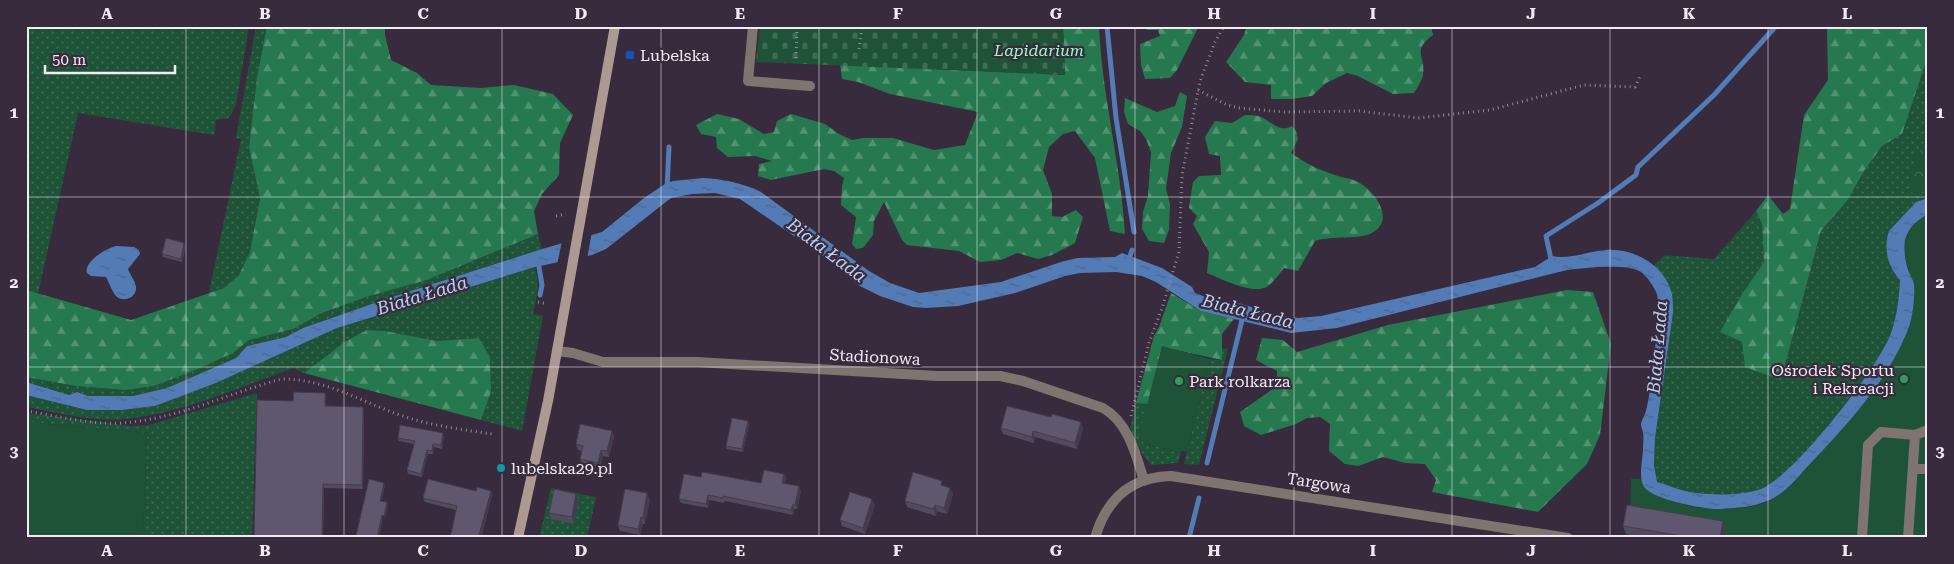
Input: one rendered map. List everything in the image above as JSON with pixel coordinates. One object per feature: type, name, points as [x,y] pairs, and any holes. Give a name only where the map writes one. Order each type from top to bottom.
[{"type":"street","points":[[518,538],[539,445],[557,351],[615,26]]},
{"type":"street","points":[[753,26],[748,81],[810,86]]},
{"type":"street","name":"Stadionowa","points":[[557,351],[573,353],[603,362],[697,362],[1010,378],[1103,408],[1110,412],[1117,418],[1127,435],[1144,481]]},
{"type":"street","points":[[1862,538],[1868,445],[1881,432],[1915,435],[1928,430]]},
{"type":"street","points":[[1908,538],[1915,435]]},
{"type":"street","points":[[1913,469],[1928,470]]},
{"type":"street","name":"Targowa","points":[[1095,538],[1102,517],[1111,503],[1128,488],[1144,481],[1165,476],[1185,477],[1568,538]]},
{"type":"path","points":[[796,58],[797,26]]},
{"type":"path","points":[[859,49],[862,26]]},
{"type":"path","points":[[1128,425],[1149,343],[1176,264],[1181,236],[1182,175],[1198,90],[1214,42],[1224,26]]},
{"type":"path","points":[[1198,90],[1227,105],[1240,108],[1284,112],[1359,111],[1418,118],[1490,110],[1584,85],[1635,87],[1640,74]]},
{"type":"path","points":[[556,216],[566,214]]},
{"type":"path","points":[[538,302],[547,304]]},
{"type":"path","points":[[26,410],[102,423],[132,423],[161,417],[282,379],[298,379],[324,384],[370,405],[411,419],[492,434]]},
{"type":"green space","points":[[26,26],[249,26],[236,105],[229,118],[216,120],[214,135],[78,113],[38,294],[26,290]]},
{"type":"green space","points":[[256,26],[267,26],[257,77],[249,147],[260,198],[250,252],[239,275],[224,288],[209,293],[241,139],[236,138]]},
{"type":"green space","points":[[267,26],[385,26],[385,35],[391,60],[417,73],[431,85],[481,88],[514,85],[553,94],[573,115],[560,143],[559,175],[542,194],[534,211],[538,234],[427,280],[366,297],[322,313],[293,329],[249,340],[233,353],[154,386],[125,390],[76,386],[26,377],[26,290],[131,320],[224,288],[239,275],[250,252],[260,198],[249,147],[257,77]]},
{"type":"green space","name":"Lapidarium","points":[[760,26],[1063,26],[1065,75],[756,62]]},
{"type":"green space","points":[[1063,26],[1099,26],[1125,234],[1110,231],[1095,158],[1075,131],[1063,134],[1049,147],[1043,170],[1052,194],[1052,216],[1062,217],[1076,210],[1083,217],[1075,243],[1052,255],[1038,259],[1017,253],[1001,260],[980,262],[959,251],[907,245],[902,240],[884,202],[874,221],[873,235],[863,248],[856,249],[852,244],[856,217],[841,205],[844,178],[834,171],[824,169],[771,180],[758,176],[759,164],[772,161],[755,156],[728,157],[717,148],[716,137],[701,134],[696,125],[717,114],[739,119],[764,134],[774,132],[777,121],[791,114],[825,124],[852,140],[893,138],[934,150],[965,145],[978,112],[890,94],[858,82],[842,79],[840,64],[1065,75]]},
{"type":"green space","points":[[1143,26],[1199,26],[1177,70],[1170,78],[1145,79],[1141,65],[1140,44],[1160,36],[1158,30],[1147,30]]},
{"type":"green space","points":[[1247,26],[1431,26],[1433,35],[1426,41],[1421,50],[1423,75],[1414,93],[1393,94],[1358,76],[1347,73],[1326,83],[1312,96],[1271,99],[1271,85],[1245,82],[1226,62],[1244,35]]},
{"type":"green space","points":[[1827,26],[1928,26],[1928,56],[1902,134],[1882,146],[1864,171],[1847,201],[1821,231],[1781,380],[1745,367],[1742,342],[1720,332],[1742,294],[1764,262],[1762,224],[1756,211],[1768,195],[1783,214],[1790,209],[1804,115],[1828,80]]},
{"type":"green space","points":[[1928,56],[1928,138],[1912,193],[1928,190],[1928,198],[1916,202],[1893,273],[1900,280],[1893,327],[1883,349],[1870,370],[1834,419],[1794,464],[1776,480],[1761,489],[1733,494],[1711,494],[1690,492],[1657,482],[1654,465],[1655,438],[1673,313],[1654,265],[1665,255],[1714,259],[1756,211],[1762,224],[1764,262],[1742,294],[1742,342],[1781,380],[1821,231],[1847,201],[1864,171],[1882,146],[1902,134]]},
{"type":"green space","points":[[1180,92],[1187,96],[1182,127],[1171,153],[1166,189],[1170,204],[1169,230],[1164,243],[1149,241],[1142,229],[1143,212],[1148,196],[1151,152],[1146,139],[1140,131],[1128,124],[1124,112],[1125,98],[1157,112],[1175,106]]},
{"type":"green space","points":[[1245,115],[1258,116],[1282,128],[1292,126],[1296,131],[1298,139],[1291,153],[1318,168],[1364,186],[1376,199],[1383,214],[1379,227],[1367,235],[1315,241],[1298,271],[1284,268],[1268,286],[1262,289],[1238,286],[1207,273],[1209,252],[1193,224],[1197,216],[1189,208],[1193,182],[1199,176],[1221,175],[1220,156],[1209,154],[1205,137],[1215,121],[1232,123]]},
{"type":"green space","points":[[1928,134],[1928,190],[1912,193],[1910,178]]},
{"type":"green space","name":"Ośrodek Sportu i Rekreacji","points":[[1928,214],[1928,538],[1626,538],[1630,513],[1631,479],[1642,479],[1644,486],[1682,504],[1702,508],[1725,509],[1747,507],[1767,502],[1784,491],[1798,477],[1865,402],[1900,347],[1909,327],[1914,296],[1914,286],[1906,262],[1906,238],[1913,225]]},
{"type":"green space","points":[[538,234],[542,249],[386,299],[303,328],[286,337],[247,346],[236,358],[167,388],[133,396],[88,396],[77,392],[69,395],[26,382],[26,377],[76,386],[125,390],[154,386],[233,353],[249,340],[293,329],[322,313],[366,297],[427,280]]},
{"type":"green space","points":[[535,267],[538,285],[533,314],[543,316],[522,431],[481,420],[491,392],[490,357],[479,338],[437,341],[385,331],[367,330],[346,341],[304,373],[293,368],[210,399],[168,412],[113,420],[76,416],[26,407],[26,395],[87,410],[122,410],[155,406],[216,383],[337,328]]},
{"type":"green space","points":[[1567,290],[1593,292],[1611,344],[1600,435],[1587,464],[1538,512],[1432,492],[1436,480],[1425,464],[1405,463],[1383,457],[1358,466],[1345,464],[1329,451],[1330,424],[1320,417],[1307,418],[1296,424],[1261,435],[1244,426],[1240,412],[1277,386],[1277,371],[1256,360],[1262,338],[1283,340],[1297,352],[1388,325]]},
{"type":"green space","points":[[1171,293],[1201,311],[1234,319],[1222,334],[1222,360],[1162,347],[1148,404],[1136,403],[1154,336]]},
{"type":"green space","points":[[367,330],[385,331],[437,341],[479,338],[490,357],[491,392],[481,420],[304,373],[346,341]]},
{"type":"green space","name":"Park rolkarza","points":[[1162,346],[1210,359],[1187,452],[1182,451],[1181,453],[1144,443],[1139,437]]},
{"type":"green space","points":[[1222,348],[1228,349],[1199,465],[1184,464],[1210,359],[1221,360]]},
{"type":"green space","points":[[257,393],[252,538],[143,538],[147,433],[26,422],[26,413],[131,426],[149,425]]},
{"type":"green space","points":[[1136,403],[1148,404],[1140,437],[1144,443],[1181,453],[1178,463],[1151,465],[1142,453],[1130,428]]},
{"type":"green space","points":[[26,422],[147,433],[143,538],[26,538]]},
{"type":"green space","points":[[551,488],[596,497],[587,538],[539,538]]},
{"type":"water","name":"Biała Łada","points":[[703,178],[733,182],[761,192],[869,271],[890,283],[919,293],[1001,282],[1064,261],[1078,258],[1115,257],[1122,253],[1162,268],[1192,287],[1195,293],[1211,299],[1242,304],[1274,314],[1298,318],[1321,316],[1535,267],[1552,256],[1566,257],[1606,250],[1617,250],[1637,255],[1647,260],[1663,275],[1672,294],[1673,313],[1655,438],[1654,465],[1657,482],[1690,492],[1711,494],[1733,494],[1753,491],[1761,489],[1776,480],[1794,464],[1834,419],[1883,349],[1895,320],[1900,280],[1892,269],[1888,257],[1886,244],[1889,231],[1916,202],[1928,198],[1928,214],[1913,225],[1906,238],[1906,261],[1914,284],[1912,317],[1901,347],[1879,383],[1852,418],[1790,486],[1779,495],[1767,501],[1738,508],[1714,509],[1680,503],[1650,492],[1642,483],[1643,432],[1641,425],[1646,411],[1650,388],[1657,333],[1658,302],[1657,294],[1650,282],[1641,272],[1634,269],[1605,267],[1567,270],[1337,328],[1291,333],[1201,311],[1156,282],[1142,276],[1116,272],[1080,273],[1065,276],[1015,293],[958,306],[913,307],[880,296],[860,286],[829,260],[740,199],[715,193],[692,194],[671,198],[606,249],[592,255],[535,267],[337,328],[216,383],[155,406],[122,410],[87,410],[26,395],[26,382],[69,395],[77,392],[88,396],[133,396],[167,388],[236,358],[247,346],[286,337],[303,328],[386,299],[542,249],[602,232],[644,198],[665,184],[673,181]]},
{"type":"water","points":[[117,246],[134,247],[139,250],[140,254],[128,269],[135,282],[136,291],[132,297],[126,299],[116,296],[106,277],[91,276],[87,273],[92,260],[102,252]]},
{"type":"pier","points":[[592,232],[587,259],[557,265],[562,241]]},
{"type":"building","points":[[166,238],[184,243],[181,259],[162,254]]},
{"type":"building","points":[[294,392],[325,393],[325,406],[363,407],[362,485],[323,484],[322,538],[254,538],[257,400],[293,401]]},
{"type":"building","points":[[1007,406],[1051,417],[1052,414],[1081,422],[1075,443],[1033,431],[1032,437],[1001,428]]},
{"type":"building","points":[[732,418],[748,421],[742,449],[726,446]]},
{"type":"building","points":[[580,424],[612,431],[607,451],[601,450],[598,463],[580,459],[583,446],[576,444]]},
{"type":"building","points":[[400,425],[443,433],[441,445],[433,444],[432,451],[427,450],[421,474],[407,470],[415,441],[398,438]]},
{"type":"building","points":[[764,470],[784,474],[782,483],[799,486],[795,505],[793,504],[791,510],[723,496],[723,498],[708,495],[706,504],[679,499],[684,474],[701,477],[702,472],[761,483]]},
{"type":"building","points":[[913,472],[942,481],[941,485],[950,488],[944,508],[935,505],[933,509],[905,501]]},
{"type":"building","points":[[369,479],[384,483],[380,501],[387,502],[377,538],[361,538],[356,536]]},
{"type":"building","points":[[428,479],[476,491],[477,487],[491,491],[479,535],[483,535],[482,538],[450,538],[457,506],[423,498]]},
{"type":"building","points":[[554,489],[576,494],[572,517],[549,513]]},
{"type":"building","points":[[625,489],[647,493],[643,518],[641,517],[638,529],[618,525]]},
{"type":"building","points":[[850,492],[872,499],[863,528],[840,520]]},
{"type":"building","points":[[1627,505],[1723,521],[1720,538],[1694,538],[1623,526]]},
{"type":"waterway","points":[[1107,26],[1116,118],[1134,232]]},
{"type":"waterway","points":[[1552,264],[1546,236],[1598,203],[1636,175],[1638,167],[1714,95],[1776,26]]},
{"type":"waterway","points":[[667,189],[669,147]]},
{"type":"waterway","points":[[1128,262],[1132,250]]},
{"type":"waterway","points":[[538,261],[542,285],[540,295]]},
{"type":"waterway","name":"Biała Łada","points":[[1207,463],[1243,316]]},
{"type":"waterway","points":[[1189,538],[1199,498]]},
{"type":"place","name":"Lubelska","points":[[630,55]]},
{"type":"place","name":"Ośrodek Sportu i Rekreacji","points":[[1904,379]]},
{"type":"place","name":"Park rolkarza","points":[[1179,381]]},
{"type":"place","name":"lubelska29.pl","points":[[501,468]]}]
